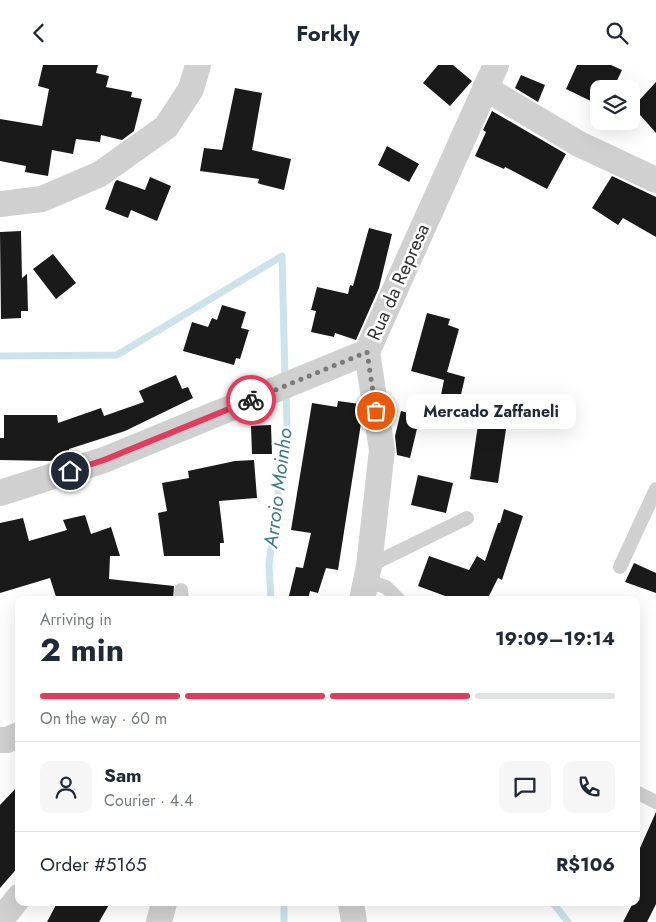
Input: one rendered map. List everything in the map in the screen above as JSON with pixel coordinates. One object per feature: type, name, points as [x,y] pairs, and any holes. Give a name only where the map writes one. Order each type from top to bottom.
[{"type":"street","points":[[0,203],[42,199],[100,174],[166,127],[192,89],[198,65]]},
{"type":"street","points":[[491,77],[579,144],[656,180]]},
{"type":"street","name":"Rua da Represa","points":[[366,583],[382,450],[367,352],[491,77]]},
{"type":"street","points":[[0,493],[104,460],[367,352]]},
{"type":"street","points":[[0,921],[15,902]]},
{"type":"street","points":[[159,922],[163,906]]},
{"type":"street","points":[[351,906],[354,922]]},
{"type":"lane","points":[[620,567],[656,489]]},
{"type":"lane","points":[[366,583],[468,518]]},
{"type":"lane","points":[[366,583],[386,587],[395,596]]},
{"type":"lane","points":[[640,794],[656,802]]},
{"type":"building","points":[[43,65],[98,65],[96,73],[109,76],[106,87],[132,92],[131,97],[142,99],[134,131],[122,140],[101,135],[100,142],[76,139],[73,154],[52,150],[48,176],[25,172],[26,166],[0,161],[0,119],[42,126],[49,89],[38,86]]},
{"type":"building","points":[[438,65],[453,65],[472,81],[450,106],[423,83]]},
{"type":"building","points":[[577,65],[611,65],[622,70],[617,80],[590,80],[590,101],[566,89]]},
{"type":"building","points":[[521,75],[545,85],[538,102],[515,88]]},
{"type":"building","points":[[656,82],[656,133],[640,115],[640,99]]},
{"type":"building","points":[[235,88],[262,93],[252,150],[291,159],[284,190],[260,184],[258,183],[259,179],[200,171],[204,148],[222,150]]},
{"type":"building","points":[[492,111],[566,154],[547,189],[505,167],[504,169],[475,156],[486,132],[483,130]]},
{"type":"building","points":[[387,146],[419,164],[409,182],[378,165]]},
{"type":"building","points":[[612,176],[656,197],[656,237],[623,218],[618,225],[592,208]]},
{"type":"building","points":[[150,177],[171,186],[157,221],[131,210],[128,218],[105,209],[117,180],[145,190]]},
{"type":"building","points":[[369,228],[392,234],[379,288],[356,340],[335,333],[334,337],[311,332],[316,311],[311,310],[317,287],[348,294],[350,285],[353,286]]},
{"type":"building","points":[[21,231],[22,278],[27,274],[28,311],[21,311],[21,318],[1,319],[0,232]]},
{"type":"building","points":[[53,254],[76,283],[56,299],[33,269]]},
{"type":"building","points":[[222,305],[246,312],[241,328],[249,330],[240,359],[236,358],[234,365],[183,351],[192,322],[208,327],[212,318],[217,320]]},
{"type":"building","points":[[427,313],[450,319],[448,325],[459,329],[447,372],[465,377],[460,399],[441,395],[444,380],[411,371]]},
{"type":"building","points":[[176,375],[182,389],[188,387],[193,398],[125,431],[69,449],[70,455],[50,461],[0,460],[0,438],[4,438],[4,415],[57,415],[58,423],[101,408],[104,416],[144,402],[139,391]]},
{"type":"building","points":[[338,401],[360,404],[362,417],[338,570],[326,568],[318,593],[310,591],[309,596],[289,596],[296,567],[303,568],[311,533],[291,530],[312,403],[337,407]]},
{"type":"building","points":[[401,411],[420,416],[410,458],[397,455],[395,436]]},
{"type":"building","points":[[271,425],[272,454],[252,454],[251,426]]},
{"type":"building","points":[[478,425],[506,429],[498,483],[470,479]]},
{"type":"building","points":[[254,460],[257,498],[219,501],[224,543],[220,543],[220,556],[164,556],[158,513],[167,511],[162,483],[189,478],[188,471],[235,461]]},
{"type":"building","points":[[418,475],[453,483],[446,513],[411,505]]},
{"type":"building","points":[[504,509],[523,516],[502,580],[498,578],[489,596],[445,596],[418,586],[429,556],[469,570],[477,556],[485,561],[498,523],[500,523]]},
{"type":"building","points":[[85,515],[91,534],[111,527],[120,556],[110,556],[109,579],[174,586],[173,596],[56,596],[50,578],[0,593],[0,523],[23,518],[29,541],[67,530],[63,520]]},
{"type":"building","points":[[634,563],[656,573],[656,593],[625,582]]},
{"type":"building","points":[[15,789],[15,871],[0,888],[0,805]]},
{"type":"building","points":[[656,812],[656,904],[647,922],[623,922],[631,906],[640,906],[640,848]]},
{"type":"building","points":[[55,906],[108,906],[99,922],[47,922]]},
{"type":"waterway","points":[[0,356],[117,355],[282,256],[285,379]]},
{"type":"waterway","name":"Arroio Moinho","points":[[271,596],[269,565],[287,424],[286,390]]},
{"type":"waterway","name":"Arroio Moinho","points":[[284,906],[284,922]]},
{"type":"waterway","points":[[555,906],[568,922]]},
{"type":"way so far","points":[[251,400],[367,352],[376,411]]},
{"type":"place","name":"Mercado Zaffaneli","points":[[376,411]]},
{"type":"route","points":[[70,471],[104,460],[251,400]]}]
